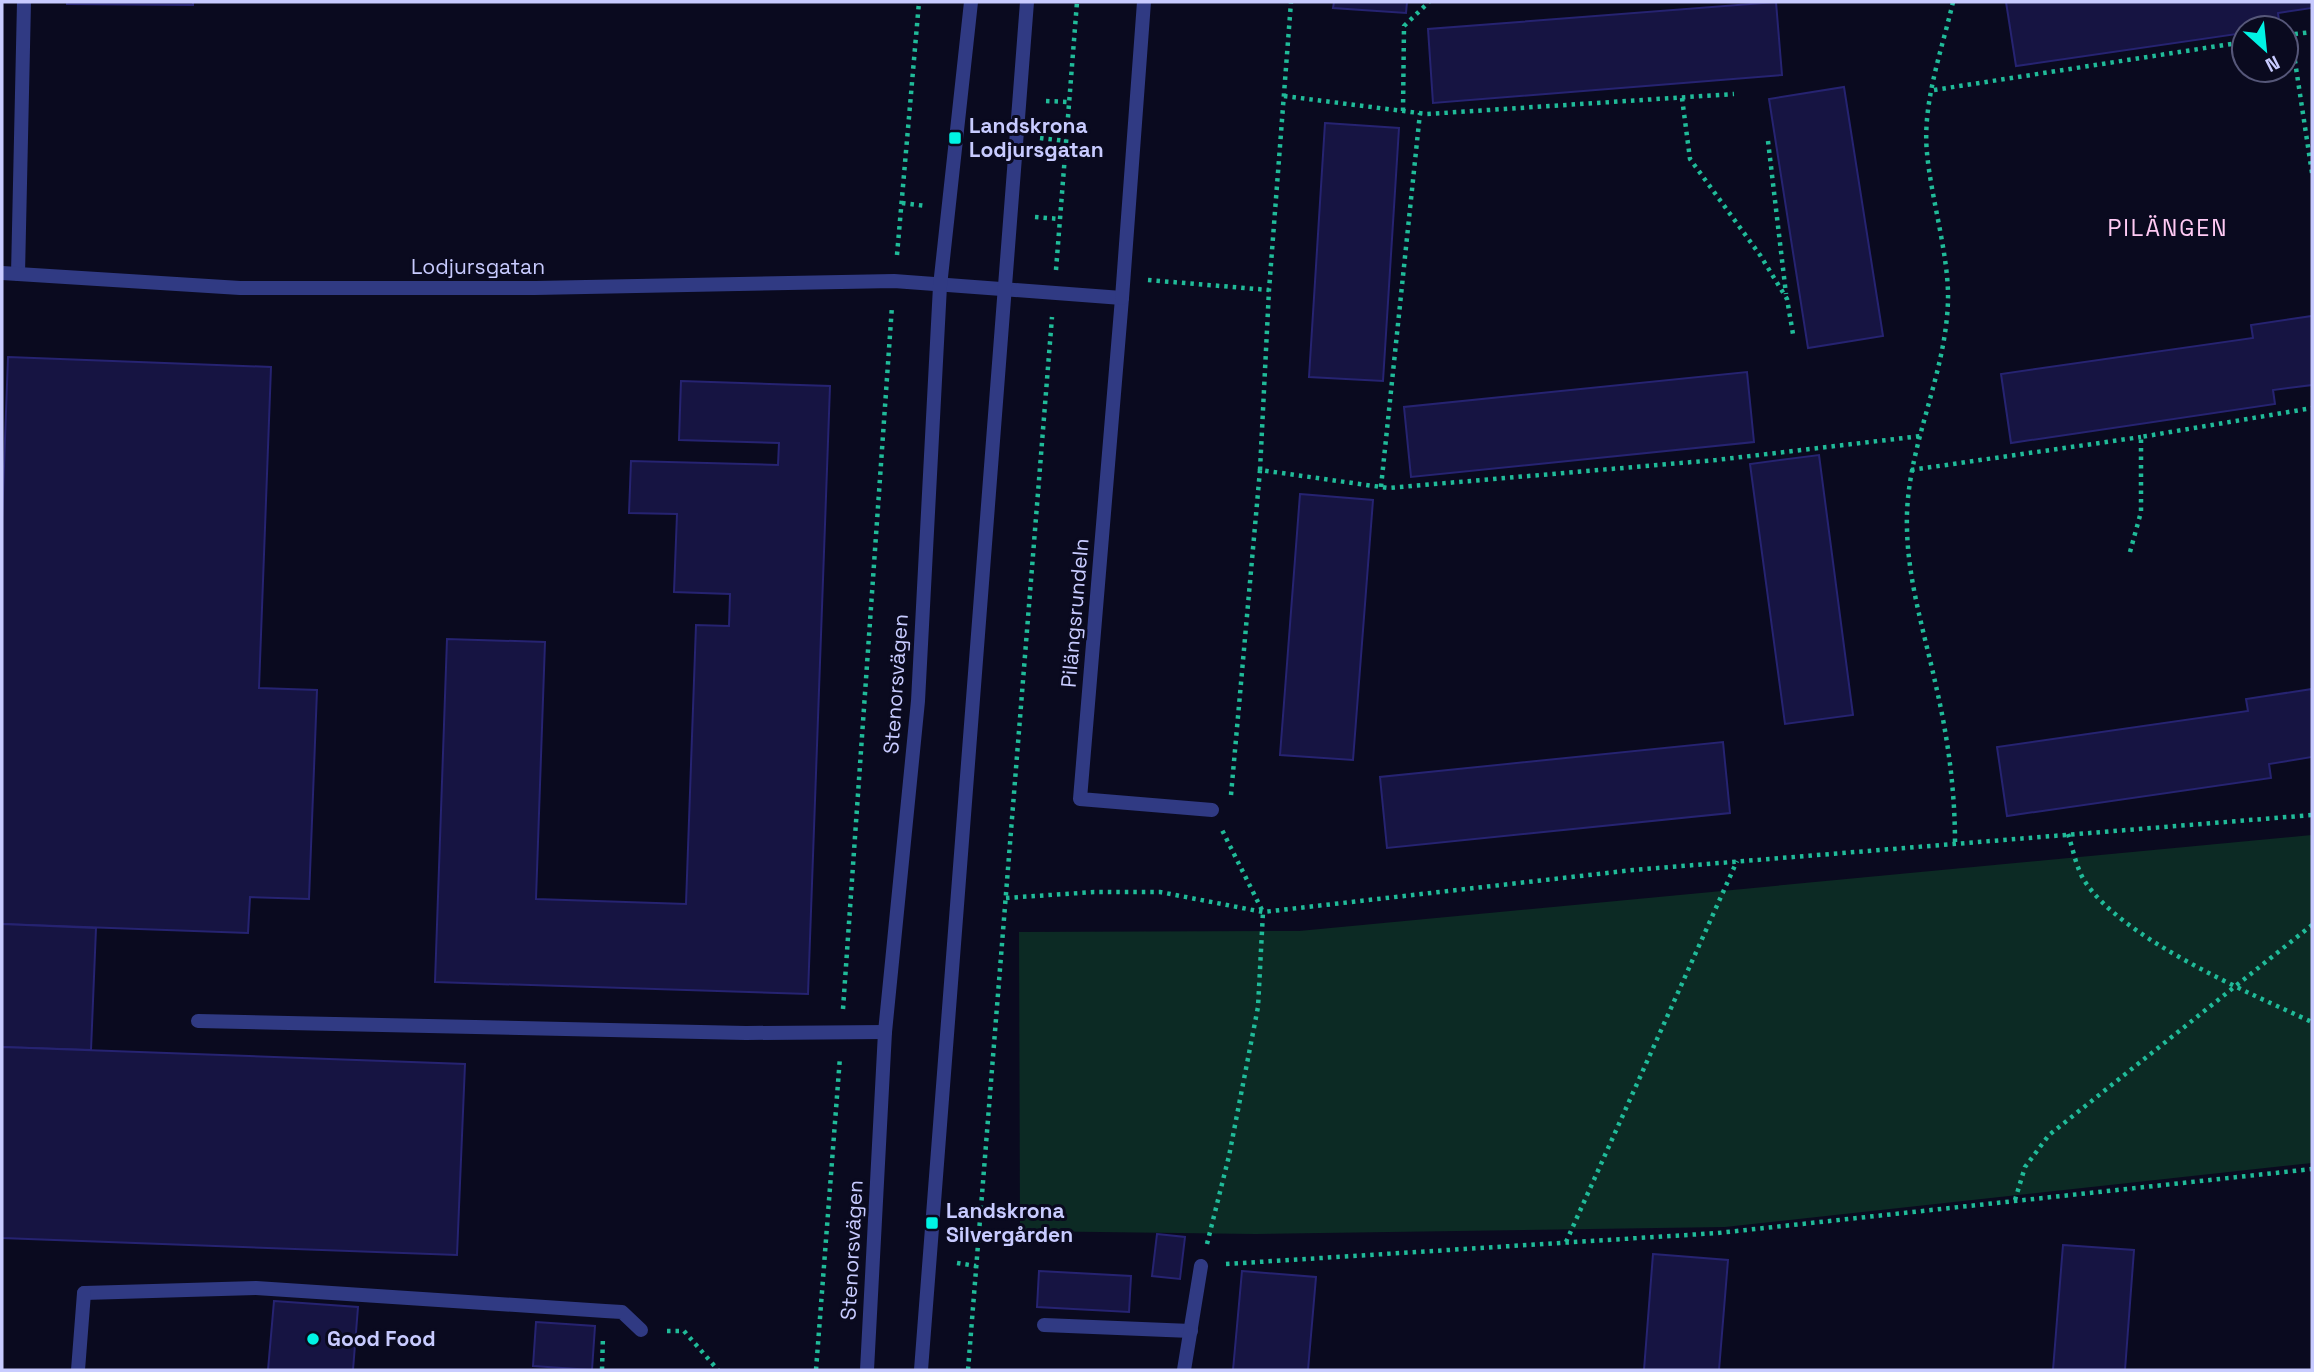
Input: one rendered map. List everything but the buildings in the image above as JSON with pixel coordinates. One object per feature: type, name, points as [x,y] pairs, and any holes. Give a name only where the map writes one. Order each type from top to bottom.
[{"type":"street","points":[[18,274],[24,2]]},
{"type":"street","name":"Stenorsvägen","points":[[867,1370],[885,1032],[918,701],[940,286],[971,2]]},
{"type":"street","points":[[921,1370],[1027,2]]},
{"type":"street","name":"Pilängsrundeln","points":[[1144,2],[1125,278],[1080,799],[1212,810]]},
{"type":"street","name":"Lodjursgatan","points":[[2,273],[240,288],[535,288],[894,281],[940,286]]},
{"type":"street","points":[[940,286],[1122,298]]},
{"type":"street","points":[[198,1021],[732,1032],[885,1032]]},
{"type":"street","points":[[1184,1370],[1201,1266]]},
{"type":"street","points":[[79,1370],[85,1293],[256,1288],[622,1312],[641,1330]]},
{"type":"street","points":[[1044,1325],[1191,1331]]},
{"type":"path","points":[[816,1370],[894,281],[919,2]]},
{"type":"path","points":[[968,1370],[1077,2]]},
{"type":"path","points":[[1291,2],[1269,290],[1260,470],[1234,793],[1212,810],[1263,912],[1258,1007],[1229,1156],[1201,1266],[1717,1233],[2312,1169]]},
{"type":"path","points":[[1403,111],[1404,26],[1429,2]]},
{"type":"path","points":[[1953,2],[1927,115],[1927,151],[1948,299],[1941,362],[1911,470],[1907,529],[1916,598],[1937,689],[1955,789],[1955,843]]},
{"type":"path","points":[[1933,90],[2230,44]]},
{"type":"path","points":[[2297,84],[2312,173]]},
{"type":"path","points":[[1284,96],[1420,113],[1734,94]]},
{"type":"path","points":[[1682,98],[1690,159],[1760,255],[1787,299]]},
{"type":"path","points":[[1042,101],[1069,102]]},
{"type":"path","points":[[1381,487],[1420,113]]},
{"type":"path","points":[[1039,138],[1066,141]]},
{"type":"path","points":[[1768,141],[1793,334]]},
{"type":"path","points":[[902,203],[948,208]]},
{"type":"path","points":[[1011,215],[1060,219]]},
{"type":"path","points":[[1125,278],[1269,290]]},
{"type":"path","points":[[1911,470],[2141,437],[2312,408]]},
{"type":"path","points":[[1260,470],[1381,487],[1716,460],[1921,436]]},
{"type":"path","points":[[2130,552],[2141,512],[2141,437]]},
{"type":"path","points":[[1006,898],[1094,892],[1160,892],[1263,912],[1633,870],[2312,815]]},
{"type":"path","points":[[2068,834],[2082,878],[2104,906],[2126,923],[2235,987],[2312,1022]]},
{"type":"path","points":[[1566,1242],[1737,861]]},
{"type":"path","points":[[2015,1200],[2025,1167],[2049,1135],[2312,925]]},
{"type":"path","points":[[957,1263],[976,1266]]},
{"type":"path","points":[[602,1370],[605,1311]]},
{"type":"path","points":[[641,1330],[684,1331],[718,1370]]},
{"type":"green space","points":[[2312,835],[2312,1163],[1725,1227],[1256,1234],[1020,1231],[1019,932],[1299,931]]},
{"type":"place","name":"Landskrona Lodjursgatan","points":[[955,138]]},
{"type":"place","name":"Landskrona Silvergården","points":[[932,1223]]},
{"type":"place","name":"Good Food","points":[[313,1339]]},
{"type":"district","name":"PILÄNGEN","points":[[2168,228]]}]
